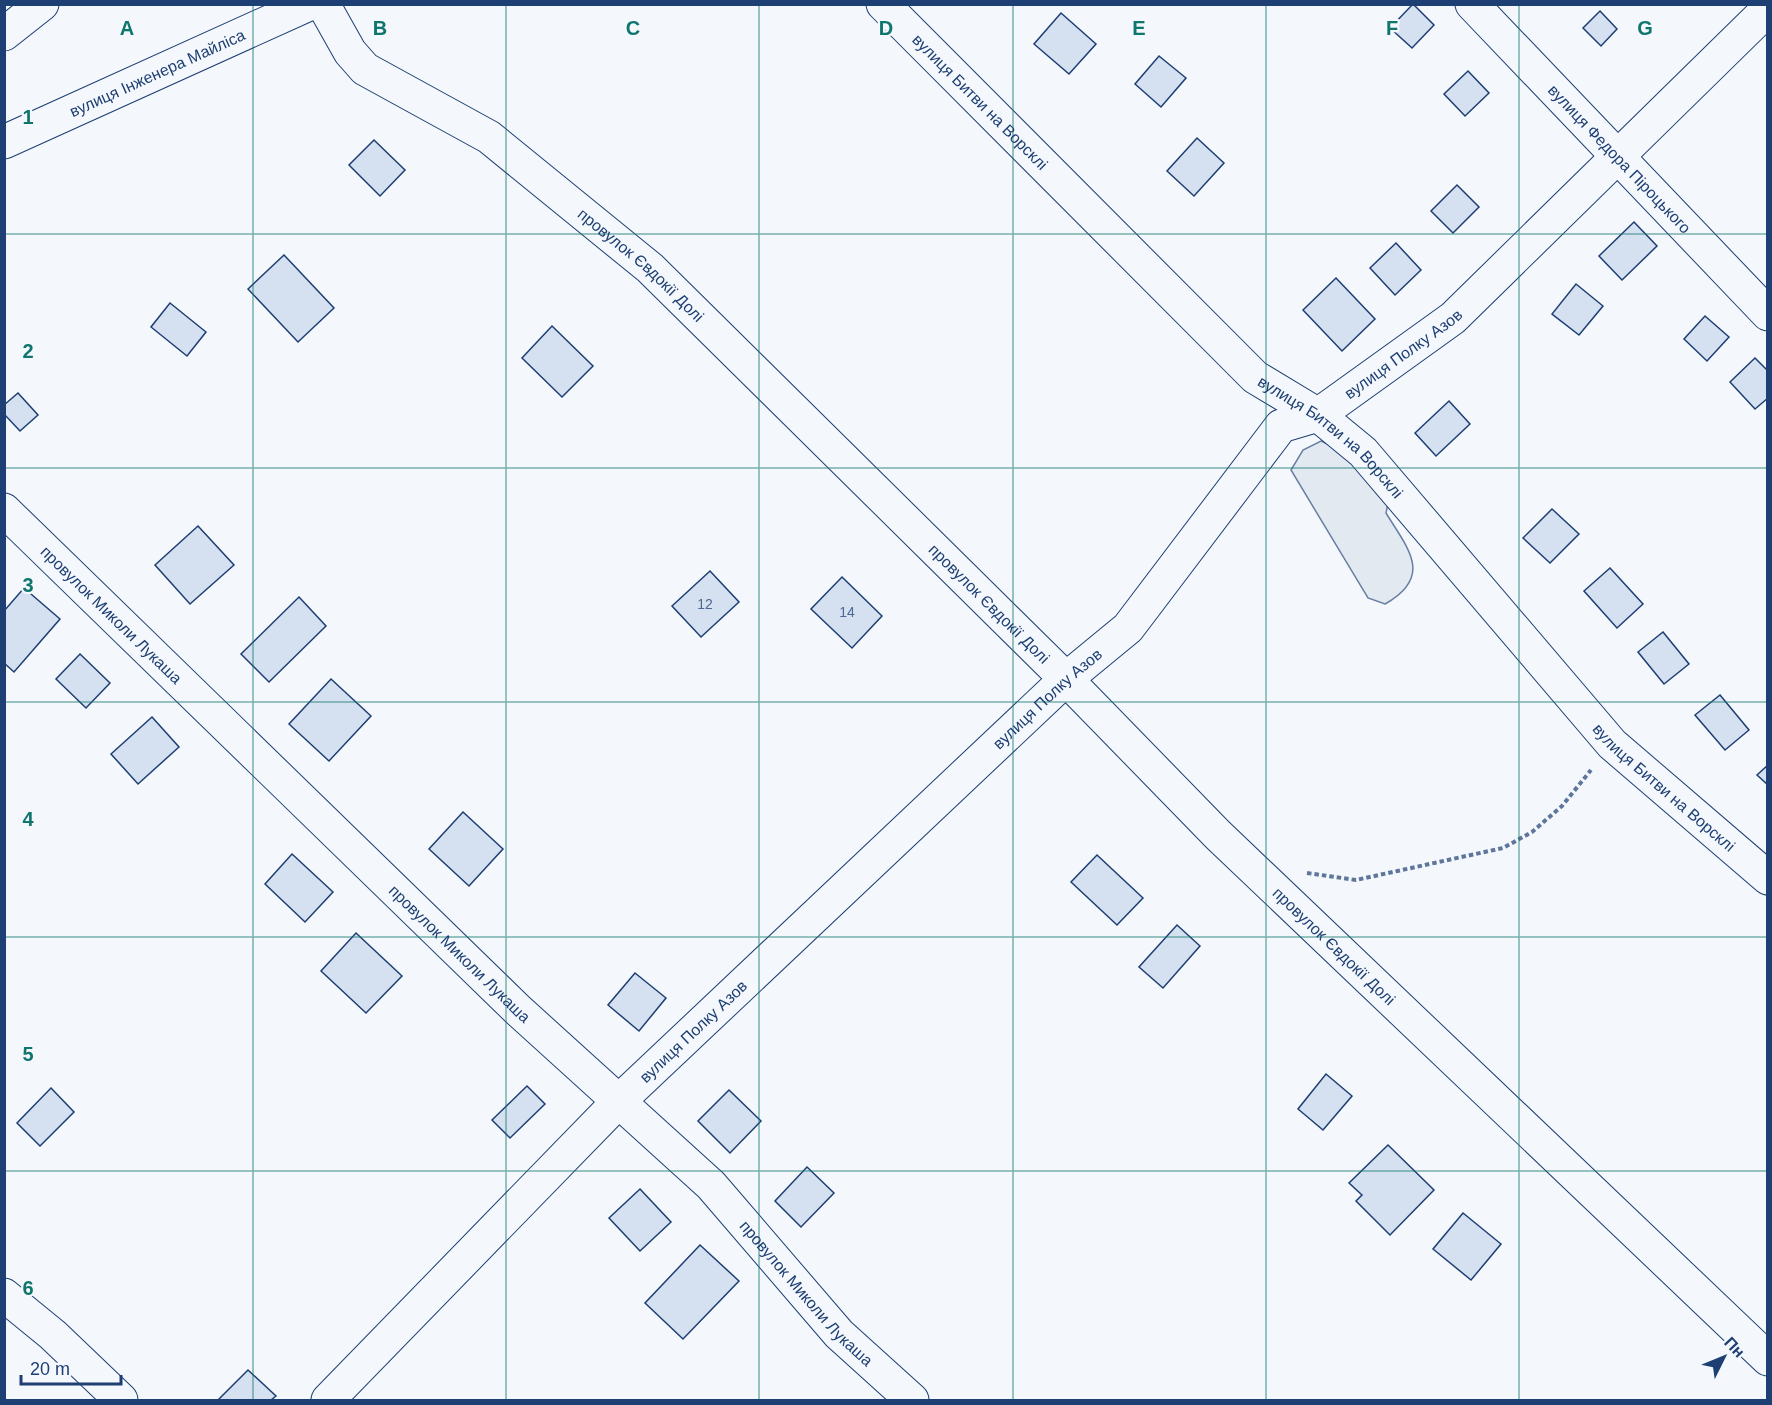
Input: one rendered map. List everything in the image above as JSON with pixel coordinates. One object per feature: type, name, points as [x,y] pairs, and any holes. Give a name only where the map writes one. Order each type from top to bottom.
[{"type":"street","points":[[4,34],[42,4]]},
{"type":"street","name":"вулиця Інженера Майліса","points":[[4,142],[309,4]]},
{"type":"street","name":"провулок Євдокії Долі","points":[[323,4],[350,52],[365,69],[489,137],[650,268],[1066,679],[1218,835],[1767,1359]]},
{"type":"street","name":"вулиця Битви на Ворсклі","points":[[883,4],[1255,377],[1318,415],[1363,453],[1612,744],[1767,878]]},
{"type":"street","name":"вулиця Федора Піроцького","points":[[1472,4],[1767,314]]},
{"type":"street","name":"вулиця Полку Азов","points":[[328,1401],[617,1103],[1066,679],[1128,628],[1281,426],[1318,415],[1453,318],[1767,9]]},
{"type":"street","name":"провулок Миколи Лукаша","points":[[4,510],[509,1002],[617,1103],[711,1185],[839,1334],[912,1401]]},
{"type":"street","points":[[4,1295],[53,1335],[121,1401]]},
{"type":"path","points":[[1304,872],[1356,880],[1503,848],[1532,832],[1562,806],[1612,744]]},
{"type":"shaded area","points":[[1321,441],[1352,455],[1389,498],[1386,513],[1408,550],[1413,572],[1409,583],[1400,594],[1385,604],[1368,598],[1291,470],[1303,450]]},
{"type":"building","points":[[1413,4],[1434,25],[1412,48],[1390,28]]},
{"type":"building","points":[[1600,11],[1617,29],[1601,46],[1583,28]]},
{"type":"building","points":[[1061,13],[1096,44],[1069,74],[1034,44]]},
{"type":"building","points":[[1159,56],[1186,78],[1161,107],[1135,84]]},
{"type":"building","points":[[1468,71],[1489,93],[1465,116],[1444,94]]},
{"type":"building","points":[[1197,138],[1224,163],[1194,196],[1167,171]]},
{"type":"building","points":[[374,140],[405,170],[380,196],[349,165]]},
{"type":"building","points":[[1457,185],[1479,207],[1453,233],[1431,211]]},
{"type":"building","points":[[1634,222],[1657,246],[1622,280],[1599,256]]},
{"type":"building","points":[[1396,243],[1421,270],[1395,295],[1370,268]]},
{"type":"building","points":[[284,255],[334,308],[298,342],[248,289]]},
{"type":"building","points":[[1336,278],[1375,319],[1342,351],[1303,310]]},
{"type":"building","points":[[1576,284],[1603,306],[1579,335],[1552,314]]},
{"type":"building","points":[[170,303],[206,332],[187,356],[151,327]]},
{"type":"building","points":[[1705,316],[1729,337],[1707,361],[1684,339]]},
{"type":"building","points":[[552,326],[593,366],[562,397],[522,358]]},
{"type":"building","points":[[1755,358],[1768,371],[1768,398],[1755,409],[1730,382]]},
{"type":"building","points":[[18,393],[38,415],[20,431],[4,414],[4,405]]},
{"type":"building","points":[[1449,401],[1470,424],[1436,456],[1415,433]]},
{"type":"building","points":[[1552,509],[1579,534],[1550,563],[1523,538]]},
{"type":"building","points":[[198,526],[234,565],[190,604],[155,565]]},
{"type":"building","points":[[1610,568],[1643,604],[1617,628],[1584,591]]},
{"type":"building","points":[[710,571],[739,602],[701,637],[672,606]]},
{"type":"building","points":[[842,577],[882,616],[852,648],[811,609]]},
{"type":"building","points":[[24,588],[60,619],[14,672],[4,663],[4,611]]},
{"type":"building","points":[[299,597],[326,626],[269,682],[241,654]]},
{"type":"building","points":[[1663,632],[1689,664],[1664,684],[1638,652]]},
{"type":"building","points":[[80,654],[110,683],[86,708],[56,679]]},
{"type":"building","points":[[331,679],[371,716],[329,761],[289,724]]},
{"type":"building","points":[[1720,695],[1749,730],[1725,750],[1695,715]]},
{"type":"building","points":[[152,717],[179,747],[138,784],[111,754]]},
{"type":"building","points":[[1768,765],[1768,785],[1757,775]]},
{"type":"building","points":[[463,812],[503,849],[469,886],[429,849]]},
{"type":"building","points":[[292,854],[333,892],[305,922],[265,884]]},
{"type":"building","points":[[1097,855],[1143,898],[1117,925],[1071,882]]},
{"type":"building","points":[[1177,925],[1200,946],[1163,988],[1139,967]]},
{"type":"building","points":[[356,933],[402,976],[366,1013],[321,971]]},
{"type":"building","points":[[635,973],[666,998],[639,1031],[608,1005]]},
{"type":"building","points":[[1326,1074],[1352,1096],[1323,1130],[1298,1109]]},
{"type":"building","points":[[527,1086],[545,1104],[510,1138],[492,1120]]},
{"type":"building","points":[[51,1088],[74,1112],[40,1146],[17,1123]]},
{"type":"building","points":[[729,1090],[761,1121],[730,1153],[698,1121]]},
{"type":"building","points":[[1388,1145],[1434,1190],[1390,1235],[1356,1201],[1362,1195],[1349,1183]]},
{"type":"building","points":[[807,1167],[834,1193],[801,1227],[775,1201]]},
{"type":"building","points":[[640,1189],[671,1222],[640,1251],[609,1218]]},
{"type":"building","points":[[1463,1213],[1501,1244],[1471,1280],[1433,1249]]},
{"type":"building","points":[[700,1245],[739,1281],[683,1339],[645,1303]]},
{"type":"building","points":[[248,1370],[276,1396],[271,1400],[218,1400]]}]
